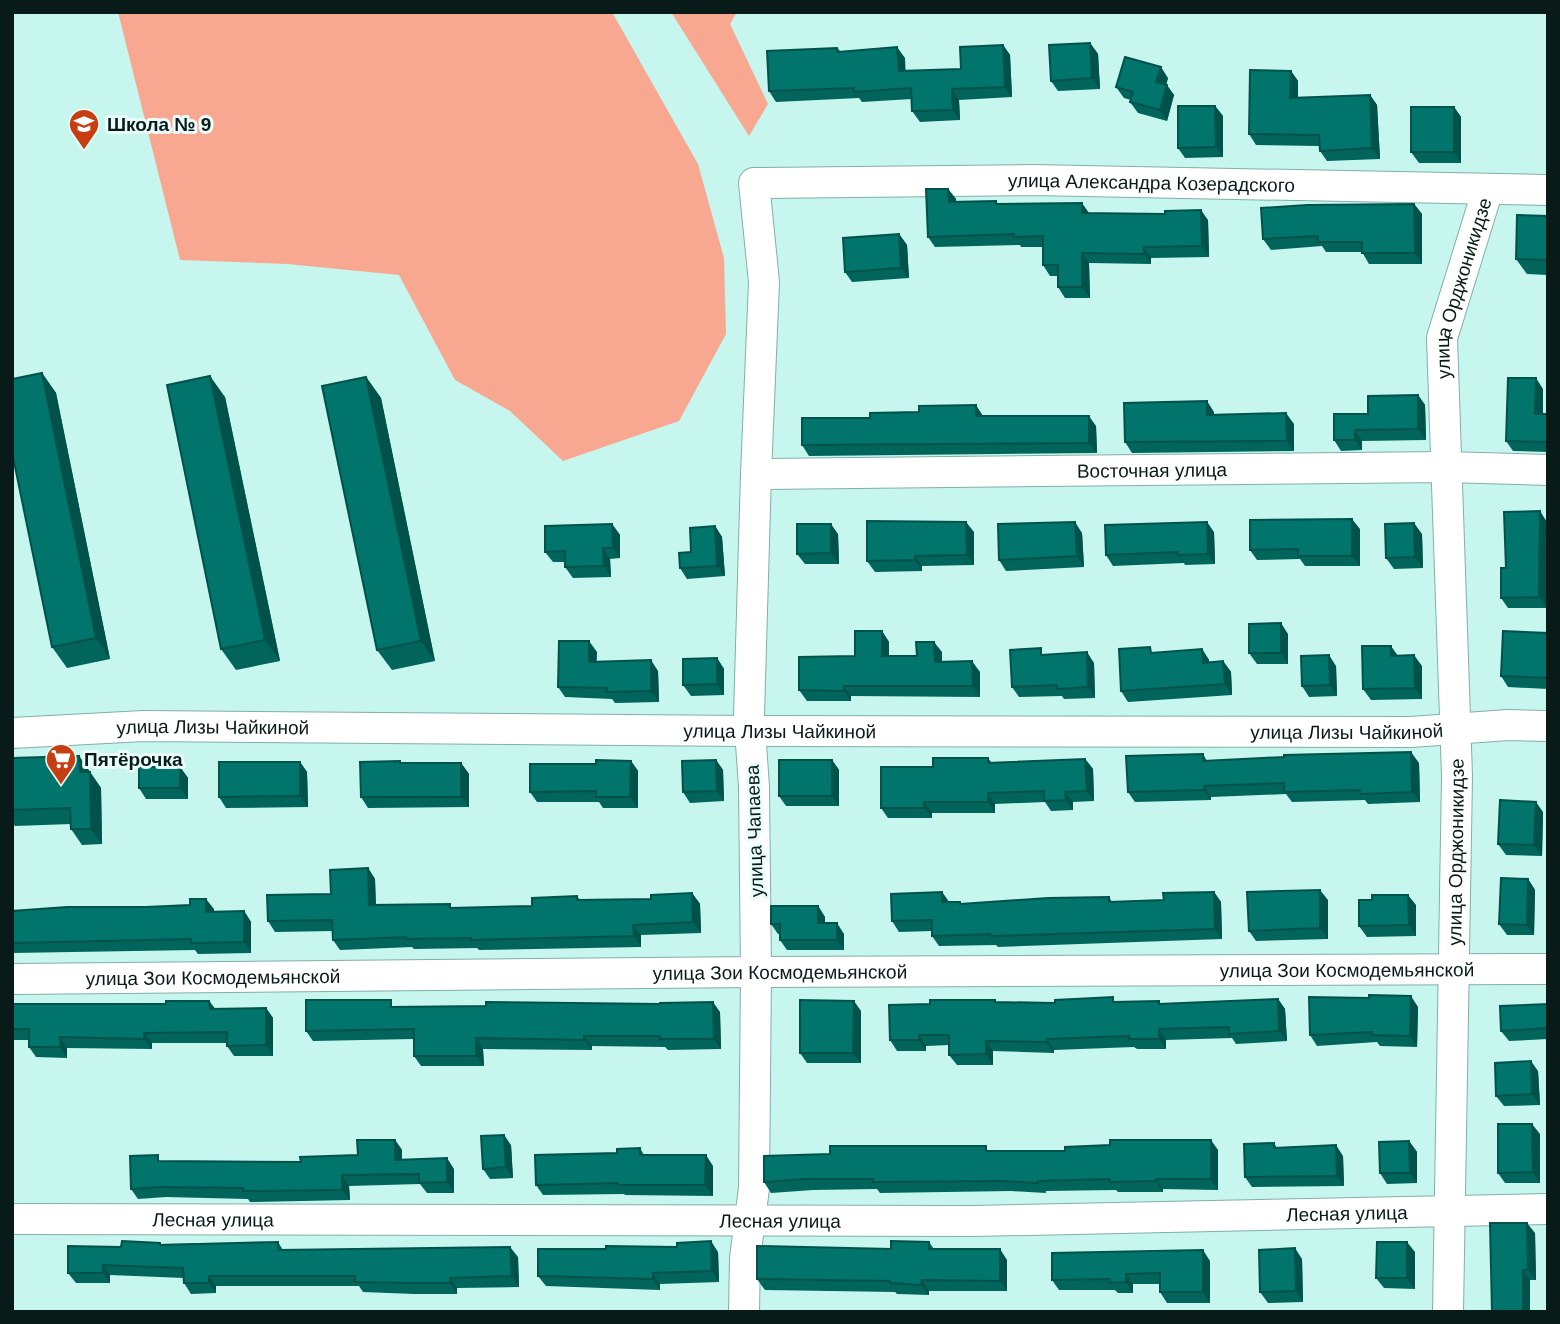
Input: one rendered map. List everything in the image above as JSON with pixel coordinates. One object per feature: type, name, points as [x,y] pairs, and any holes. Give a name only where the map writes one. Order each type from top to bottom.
[{"type":"street","name":"улица Александра Козерадского","points":[[754,183],[1033,180],[1548,190]]},
{"type":"street","name":"улица Чапаева","points":[[744,1312],[749,1219],[754,1188],[757,972],[754,787],[749,731],[764,282],[754,183]]},
{"type":"street","name":"улица Орджоникидзе","points":[[1448,1312],[1457,776],[1442,338],[1489,189]]},
{"type":"street","name":"Восточная улица","points":[[756,474],[1445,467],[1548,470]]},
{"type":"street","name":"улица Лизы Чайкиной","points":[[12,733],[157,726],[749,731],[1454,731],[1508,725],[1548,726]]},
{"type":"street","name":"улица Зои Космодемьянской","points":[[12,979],[757,972],[1548,969]]},
{"type":"street","name":"Лесная улица","points":[[12,1219],[1054,1220],[1548,1209]]},
{"type":"shaded area","points":[[118,12],[612,12],[698,164],[724,258],[726,334],[679,421],[563,461],[510,411],[455,380],[399,275],[287,264],[180,260]]},
{"type":"shaded area","points":[[671,12],[737,12],[730,24],[768,104],[749,136]]},
{"type":"building","points":[[1090,43],[1092,78],[1051,81],[1049,45]]},
{"type":"building","points":[[1003,45],[1005,87],[952,89],[953,110],[912,111],[911,88],[854,92],[854,88],[769,91],[767,51],[837,48],[838,52],[897,47],[899,71],[961,69],[960,47]]},
{"type":"building","points":[[1125,57],[1161,67],[1156,82],[1167,85],[1160,110],[1130,102],[1133,92],[1116,87]]},
{"type":"building","points":[[1250,70],[1291,71],[1290,98],[1370,95],[1372,148],[1320,151],[1319,135],[1249,134]]},
{"type":"building","points":[[1178,106],[1215,106],[1216,147],[1178,148]]},
{"type":"building","points":[[1411,107],[1454,107],[1454,152],[1411,152]]},
{"type":"building","points":[[926,189],[948,189],[949,202],[1082,203],[1082,213],[1165,214],[1165,211],[1201,210],[1202,246],[1144,247],[1144,254],[1082,253],[1082,287],[1058,287],[1058,265],[1043,265],[1043,236],[1014,237],[1014,234],[928,237]]},
{"type":"building","points":[[1414,204],[1415,253],[1362,253],[1362,242],[1318,242],[1318,236],[1263,239],[1261,208]]},
{"type":"building","points":[[1517,215],[1548,216],[1548,260],[1516,259]]},
{"type":"building","points":[[899,234],[901,268],[845,272],[843,238]]},
{"type":"building","points":[[42,373],[96,638],[52,647],[12,452],[12,379]]},
{"type":"building","points":[[210,376],[265,640],[221,649],[167,385]]},
{"type":"building","points":[[366,377],[421,641],[377,650],[322,386]]},
{"type":"building","points":[[1508,378],[1536,378],[1535,414],[1548,414],[1548,442],[1506,441]]},
{"type":"building","points":[[1418,395],[1418,429],[1355,430],[1355,440],[1334,440],[1334,414],[1368,414],[1368,396]]},
{"type":"building","points":[[1207,401],[1207,415],[1286,413],[1287,441],[1125,442],[1124,403]]},
{"type":"building","points":[[976,405],[976,416],[1089,416],[1089,443],[802,445],[802,418],[870,418],[870,413],[919,412],[919,406]]},
{"type":"building","points":[[1540,511],[1539,597],[1501,598],[1501,568],[1506,568],[1504,512]]},
{"type":"building","points":[[1352,519],[1352,556],[1298,556],[1298,549],[1250,550],[1250,520]]},
{"type":"building","points":[[867,521],[966,522],[967,555],[915,556],[915,560],[867,561]]},
{"type":"building","points":[[1075,522],[1077,556],[999,560],[998,524]]},
{"type":"building","points":[[1207,522],[1208,554],[1178,555],[1178,552],[1106,555],[1105,525]]},
{"type":"building","points":[[1414,523],[1415,557],[1386,558],[1385,524]]},
{"type":"building","points":[[612,524],[613,548],[603,548],[604,566],[565,567],[565,551],[545,552],[545,526]]},
{"type":"building","points":[[797,524],[831,524],[831,553],[797,554]]},
{"type":"building","points":[[715,526],[717,566],[680,568],[679,553],[691,552],[690,528]]},
{"type":"building","points":[[1281,623],[1281,653],[1249,653],[1249,624]]},
{"type":"building","points":[[855,631],[882,631],[882,656],[917,656],[916,642],[934,642],[935,662],[972,661],[973,686],[844,686],[844,691],[799,690],[799,657],[855,656]]},
{"type":"building","points":[[1503,631],[1548,633],[1548,678],[1501,676]]},
{"type":"building","points":[[559,641],[589,641],[589,662],[651,660],[651,691],[607,692],[607,688],[558,687]]},
{"type":"building","points":[[1362,646],[1391,646],[1391,656],[1414,655],[1415,688],[1363,689]]},
{"type":"building","points":[[1150,647],[1151,653],[1202,649],[1203,663],[1223,661],[1225,684],[1121,691],[1119,649]]},
{"type":"building","points":[[1041,648],[1041,655],[1087,652],[1088,687],[1012,687],[1010,650]]},
{"type":"building","points":[[1329,655],[1330,685],[1302,686],[1301,656]]},
{"type":"building","points":[[717,658],[717,684],[683,685],[683,659]]},
{"type":"building","points":[[1411,752],[1412,792],[1284,792],[1284,783],[1204,786],[1204,790],[1128,792],[1126,756],[1203,754],[1203,761],[1284,755]]},
{"type":"building","points":[[79,756],[80,772],[90,772],[91,829],[71,829],[70,808],[12,810],[12,758]]},
{"type":"building","points":[[933,758],[988,758],[988,763],[1085,759],[1087,791],[1065,792],[1066,800],[1044,801],[1044,791],[988,793],[988,802],[924,802],[924,808],[881,808],[881,767],[933,767]]},
{"type":"building","points":[[596,760],[631,761],[630,797],[596,797],[596,791],[530,792],[530,764],[596,764]]},
{"type":"building","points":[[716,760],[717,791],[683,792],[682,761]]},
{"type":"building","points":[[779,760],[832,760],[832,796],[779,796]]},
{"type":"building","points":[[219,762],[300,762],[300,796],[219,797]]},
{"type":"building","points":[[360,762],[461,763],[461,797],[361,797]]},
{"type":"building","points":[[139,767],[180,767],[180,788],[139,788]]},
{"type":"building","points":[[1500,800],[1536,802],[1534,845],[1498,844]]},
{"type":"building","points":[[368,868],[369,905],[450,904],[450,908],[532,906],[532,898],[577,896],[577,900],[651,899],[651,895],[692,893],[693,922],[633,925],[634,936],[333,940],[332,920],[268,921],[267,895],[331,894],[330,870]]},
{"type":"building","points":[[1501,878],[1528,879],[1527,925],[1499,924]]},
{"type":"building","points":[[1320,890],[1320,928],[1249,931],[1247,892]]},
{"type":"building","points":[[942,892],[942,902],[960,904],[1048,898],[1109,897],[1109,902],[1164,900],[1163,893],[1214,892],[1215,929],[932,936],[932,920],[892,921],[891,894]]},
{"type":"building","points":[[1372,895],[1408,895],[1409,925],[1359,926],[1359,900],[1372,900]]},
{"type":"building","points":[[190,899],[206,899],[206,912],[244,911],[244,942],[191,943],[191,939],[12,943],[12,911],[67,907],[190,905]]},
{"type":"building","points":[[771,906],[818,906],[818,923],[837,923],[837,940],[780,940],[780,924],[771,924]]},
{"type":"building","points":[[1369,995],[1411,996],[1410,1036],[1372,1035],[1372,1032],[1310,1035],[1309,997],[1369,998]]},
{"type":"building","points":[[1113,997],[1113,1002],[1159,1001],[1159,1004],[1278,999],[1279,1031],[1229,1034],[1229,1027],[1159,1029],[1159,1039],[1129,1039],[1129,1036],[1047,1039],[1046,1042],[986,1041],[986,1054],[949,1055],[949,1035],[919,1035],[919,1040],[890,1040],[889,1005],[930,1004],[930,1000],[1055,1003],[1055,1000]]},
{"type":"building","points":[[306,1000],[391,1000],[391,1007],[486,1006],[486,1002],[713,1002],[714,1039],[660,1039],[660,1036],[584,1036],[584,1040],[476,1038],[476,1056],[414,1056],[414,1029],[306,1031]]},
{"type":"building","points":[[800,1000],[854,1001],[853,1053],[800,1053]]},
{"type":"building","points":[[166,1001],[209,1001],[210,1009],[266,1008],[266,1045],[227,1046],[227,1032],[144,1033],[144,1039],[60,1037],[60,1047],[29,1047],[29,1029],[12,1029],[12,1004],[166,1004]]},
{"type":"building","points":[[1548,1004],[1548,1028],[1501,1031],[1500,1006]]},
{"type":"building","points":[[1531,1061],[1532,1094],[1496,1096],[1495,1063]]},
{"type":"building","points":[[1498,1124],[1532,1124],[1533,1172],[1498,1173]]},
{"type":"building","points":[[504,1135],[506,1167],[483,1169],[481,1136]]},
{"type":"building","points":[[357,1140],[395,1140],[395,1160],[447,1158],[447,1182],[419,1183],[419,1174],[342,1175],[342,1190],[243,1191],[243,1188],[158,1187],[131,1189],[130,1156],[158,1155],[158,1161],[301,1162],[300,1157],[358,1155]]},
{"type":"building","points":[[1110,1140],[1211,1140],[1211,1179],[1110,1182],[1110,1179],[1038,1183],[873,1182],[873,1179],[764,1182],[764,1156],[830,1154],[830,1146],[986,1146],[986,1151],[1065,1151],[1065,1147],[1110,1145]]},
{"type":"building","points":[[1409,1141],[1410,1173],[1380,1173],[1379,1142]]},
{"type":"building","points":[[1274,1143],[1274,1148],[1336,1145],[1337,1176],[1245,1177],[1244,1144]]},
{"type":"building","points":[[640,1148],[640,1155],[706,1155],[705,1185],[536,1185],[535,1155],[617,1153],[617,1149]]},
{"type":"building","points":[[1490,1223],[1527,1223],[1528,1270],[1523,1270],[1523,1312],[1492,1312]]},
{"type":"building","points":[[122,1241],[160,1245],[278,1242],[278,1250],[510,1247],[512,1276],[450,1278],[450,1283],[407,1283],[355,1282],[355,1276],[209,1276],[209,1283],[184,1283],[183,1268],[103,1265],[103,1273],[68,1273],[68,1246],[121,1247]]},
{"type":"building","points":[[711,1241],[712,1271],[653,1273],[653,1279],[538,1276],[538,1249],[677,1247],[677,1243]]},
{"type":"building","points":[[891,1241],[929,1242],[929,1249],[1000,1249],[1000,1281],[922,1280],[921,1285],[890,1281],[757,1279],[757,1246],[891,1249]]},
{"type":"building","points":[[1377,1242],[1407,1242],[1407,1278],[1376,1278]]},
{"type":"building","points":[[1295,1248],[1296,1291],[1260,1292],[1259,1250]]},
{"type":"building","points":[[1203,1250],[1203,1292],[1160,1292],[1160,1273],[1126,1274],[1126,1282],[1110,1283],[1110,1279],[1052,1280],[1052,1253]]},
{"type":"place","name":"Школа № 9","points":[[84,151]]},
{"type":"place","name":"Пятёрочка","points":[[61,786]]}]
